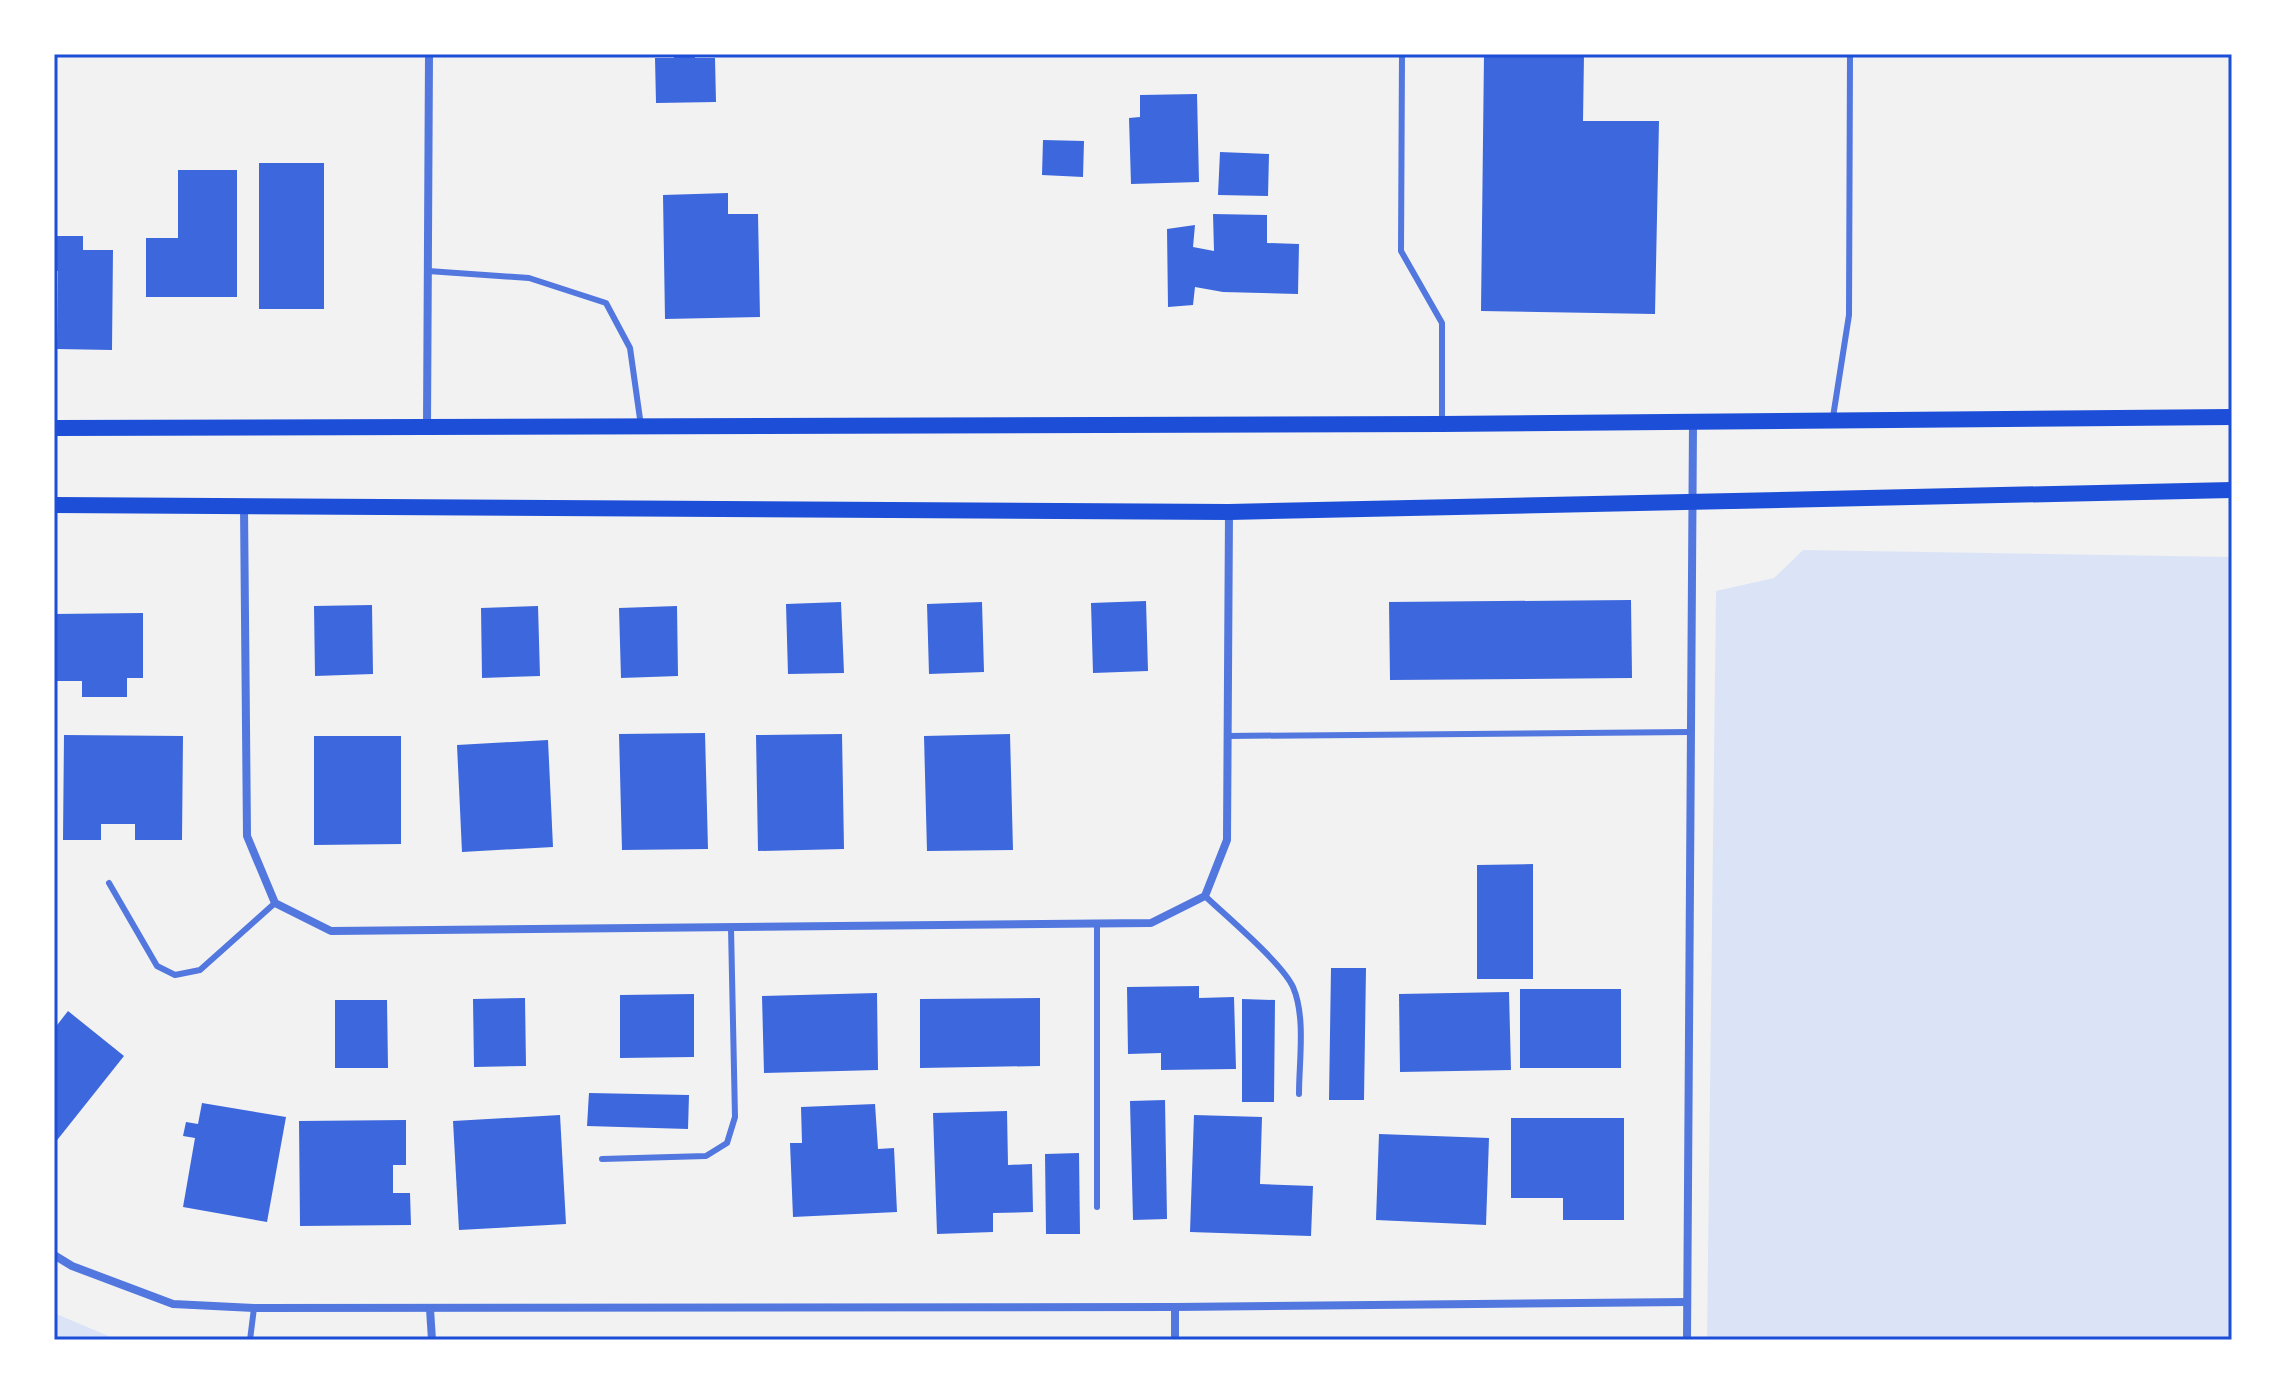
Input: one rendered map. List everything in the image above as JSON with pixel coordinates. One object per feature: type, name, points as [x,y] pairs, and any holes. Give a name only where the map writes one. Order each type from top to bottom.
[{"type":"main road","points":[[54,428],[1693,423],[2232,417]]},
{"type":"main road","points":[[54,505],[1229,512],[2232,490]]},
{"type":"street","points":[[427,427],[429,54]]},
{"type":"street","points":[[1687,1340],[1693,423]]},
{"type":"street","points":[[244,507],[247,836],[275,903],[331,931],[1151,923],[1205,896],[1227,840],[1229,512]]},
{"type":"street","points":[[54,1255],[72,1266],[173,1304],[254,1308],[1175,1307],[1687,1302]]},
{"type":"street","points":[[1175,1307],[1175,1340]]},
{"type":"street","points":[[430,1309],[432,1340]]},
{"type":"lane","points":[[1402,54],[1401,251],[1442,323],[1442,424]]},
{"type":"lane","points":[[1832,421],[1849,315],[1850,54]]},
{"type":"lane","points":[[428,271],[529,278],[606,303],[630,348],[641,426]]},
{"type":"lane","points":[[1227,736],[1691,732]]},
{"type":"lane","points":[[109,883],[157,966],[175,975],[200,970],[275,903]]},
{"type":"lane","points":[[1205,896],[1280,969],[1293,987],[1299,1018],[1299,1094]]},
{"type":"lane","points":[[1097,924],[1097,1207]]},
{"type":"lane","points":[[602,1159],[706,1156],[727,1143],[735,1117],[731,928]]},
{"type":"lane","points":[[250,1340],[254,1308]]},
{"type":"shaded area","points":[[1803,550],[2232,557],[2232,1340],[1707,1340],[1716,591],[1774,578]]},
{"type":"shaded area","points":[[54,1313],[118,1340],[54,1340]]},
{"type":"building","points":[[674,54],[715,58],[716,102],[656,103],[655,58],[674,58]]},
{"type":"building","points":[[1484,54],[1584,54],[1583,121],[1659,121],[1655,314],[1481,311]]},
{"type":"building","points":[[1197,94],[1199,182],[1131,184],[1129,118],[1140,117],[1140,95]]},
{"type":"building","points":[[1043,140],[1084,141],[1083,177],[1042,175]]},
{"type":"building","points":[[1220,152],[1269,154],[1268,196],[1218,195]]},
{"type":"building","points":[[259,163],[324,163],[324,309],[259,309]]},
{"type":"building","points":[[178,170],[237,170],[237,297],[146,297],[146,238],[178,238]]},
{"type":"building","points":[[728,193],[728,214],[758,214],[760,317],[665,319],[663,195]]},
{"type":"building","points":[[1213,214],[1267,215],[1267,243],[1299,244],[1298,294],[1223,292],[1195,287],[1193,305],[1168,307],[1167,229],[1195,225],[1193,247],[1214,251]]},
{"type":"building","points":[[54,236],[83,236],[83,250],[113,250],[112,350],[57,349],[58,271],[54,271]]},
{"type":"building","points":[[1631,600],[1632,678],[1390,680],[1389,602]]},
{"type":"building","points":[[1146,601],[1148,671],[1093,673],[1091,603]]},
{"type":"building","points":[[841,602],[844,673],[788,674],[786,604]]},
{"type":"building","points":[[982,602],[984,672],[929,674],[927,604]]},
{"type":"building","points":[[372,605],[373,674],[315,676],[314,606]]},
{"type":"building","points":[[538,606],[540,676],[482,678],[481,608]]},
{"type":"building","points":[[677,606],[678,676],[621,678],[619,608]]},
{"type":"building","points":[[143,613],[143,678],[127,678],[127,697],[82,697],[82,681],[57,681],[57,694],[54,694],[54,614]]},
{"type":"building","points":[[705,733],[708,849],[622,850],[619,734]]},
{"type":"building","points":[[842,734],[844,849],[758,851],[756,735]]},
{"type":"building","points":[[1010,734],[1013,850],[927,851],[924,736]]},
{"type":"building","points":[[64,735],[183,736],[182,840],[135,840],[135,824],[101,824],[101,840],[63,840]]},
{"type":"building","points":[[314,736],[401,736],[401,844],[314,845]]},
{"type":"building","points":[[548,740],[553,847],[462,852],[457,745]]},
{"type":"building","points":[[1533,864],[1533,979],[1477,979],[1477,865]]},
{"type":"building","points":[[1331,968],[1366,968],[1364,1100],[1329,1100]]},
{"type":"building","points":[[1199,986],[1199,998],[1234,997],[1236,1069],[1161,1070],[1161,1053],[1128,1054],[1127,987]]},
{"type":"building","points":[[1520,989],[1621,989],[1621,1068],[1520,1068]]},
{"type":"building","points":[[1509,992],[1511,1070],[1400,1072],[1399,994]]},
{"type":"building","points":[[877,993],[878,1070],[764,1073],[762,996]]},
{"type":"building","points":[[694,994],[694,1057],[620,1058],[620,995]]},
{"type":"building","points":[[525,998],[526,1066],[474,1067],[473,999]]},
{"type":"building","points":[[1040,998],[1040,1066],[920,1068],[920,999]]},
{"type":"building","points":[[1242,999],[1275,1000],[1274,1102],[1242,1102]]},
{"type":"building","points":[[335,1000],[387,1000],[388,1068],[335,1068]]},
{"type":"building","points":[[68,1011],[124,1056],[54,1144],[54,1029]]},
{"type":"building","points":[[589,1093],[689,1095],[688,1129],[587,1126]]},
{"type":"building","points":[[1165,1100],[1167,1219],[1133,1220],[1130,1101]]},
{"type":"building","points":[[202,1103],[286,1117],[267,1222],[183,1207],[195,1138],[183,1136],[186,1122],[198,1124]]},
{"type":"building","points":[[875,1104],[878,1149],[894,1148],[897,1212],[793,1217],[790,1143],[802,1143],[801,1107]]},
{"type":"building","points":[[1007,1111],[1008,1165],[1032,1164],[1033,1212],[993,1213],[993,1232],[937,1234],[933,1113]]},
{"type":"building","points":[[560,1115],[566,1224],[459,1230],[453,1121]]},
{"type":"building","points":[[1194,1115],[1262,1117],[1260,1184],[1313,1186],[1311,1236],[1190,1232]]},
{"type":"building","points":[[1511,1118],[1624,1118],[1624,1220],[1563,1220],[1563,1198],[1511,1198]]},
{"type":"building","points":[[406,1120],[406,1165],[393,1165],[393,1193],[410,1193],[411,1225],[300,1226],[299,1121]]},
{"type":"building","points":[[1379,1134],[1489,1138],[1486,1225],[1376,1220]]},
{"type":"building","points":[[1079,1153],[1080,1234],[1046,1234],[1045,1154]]}]
